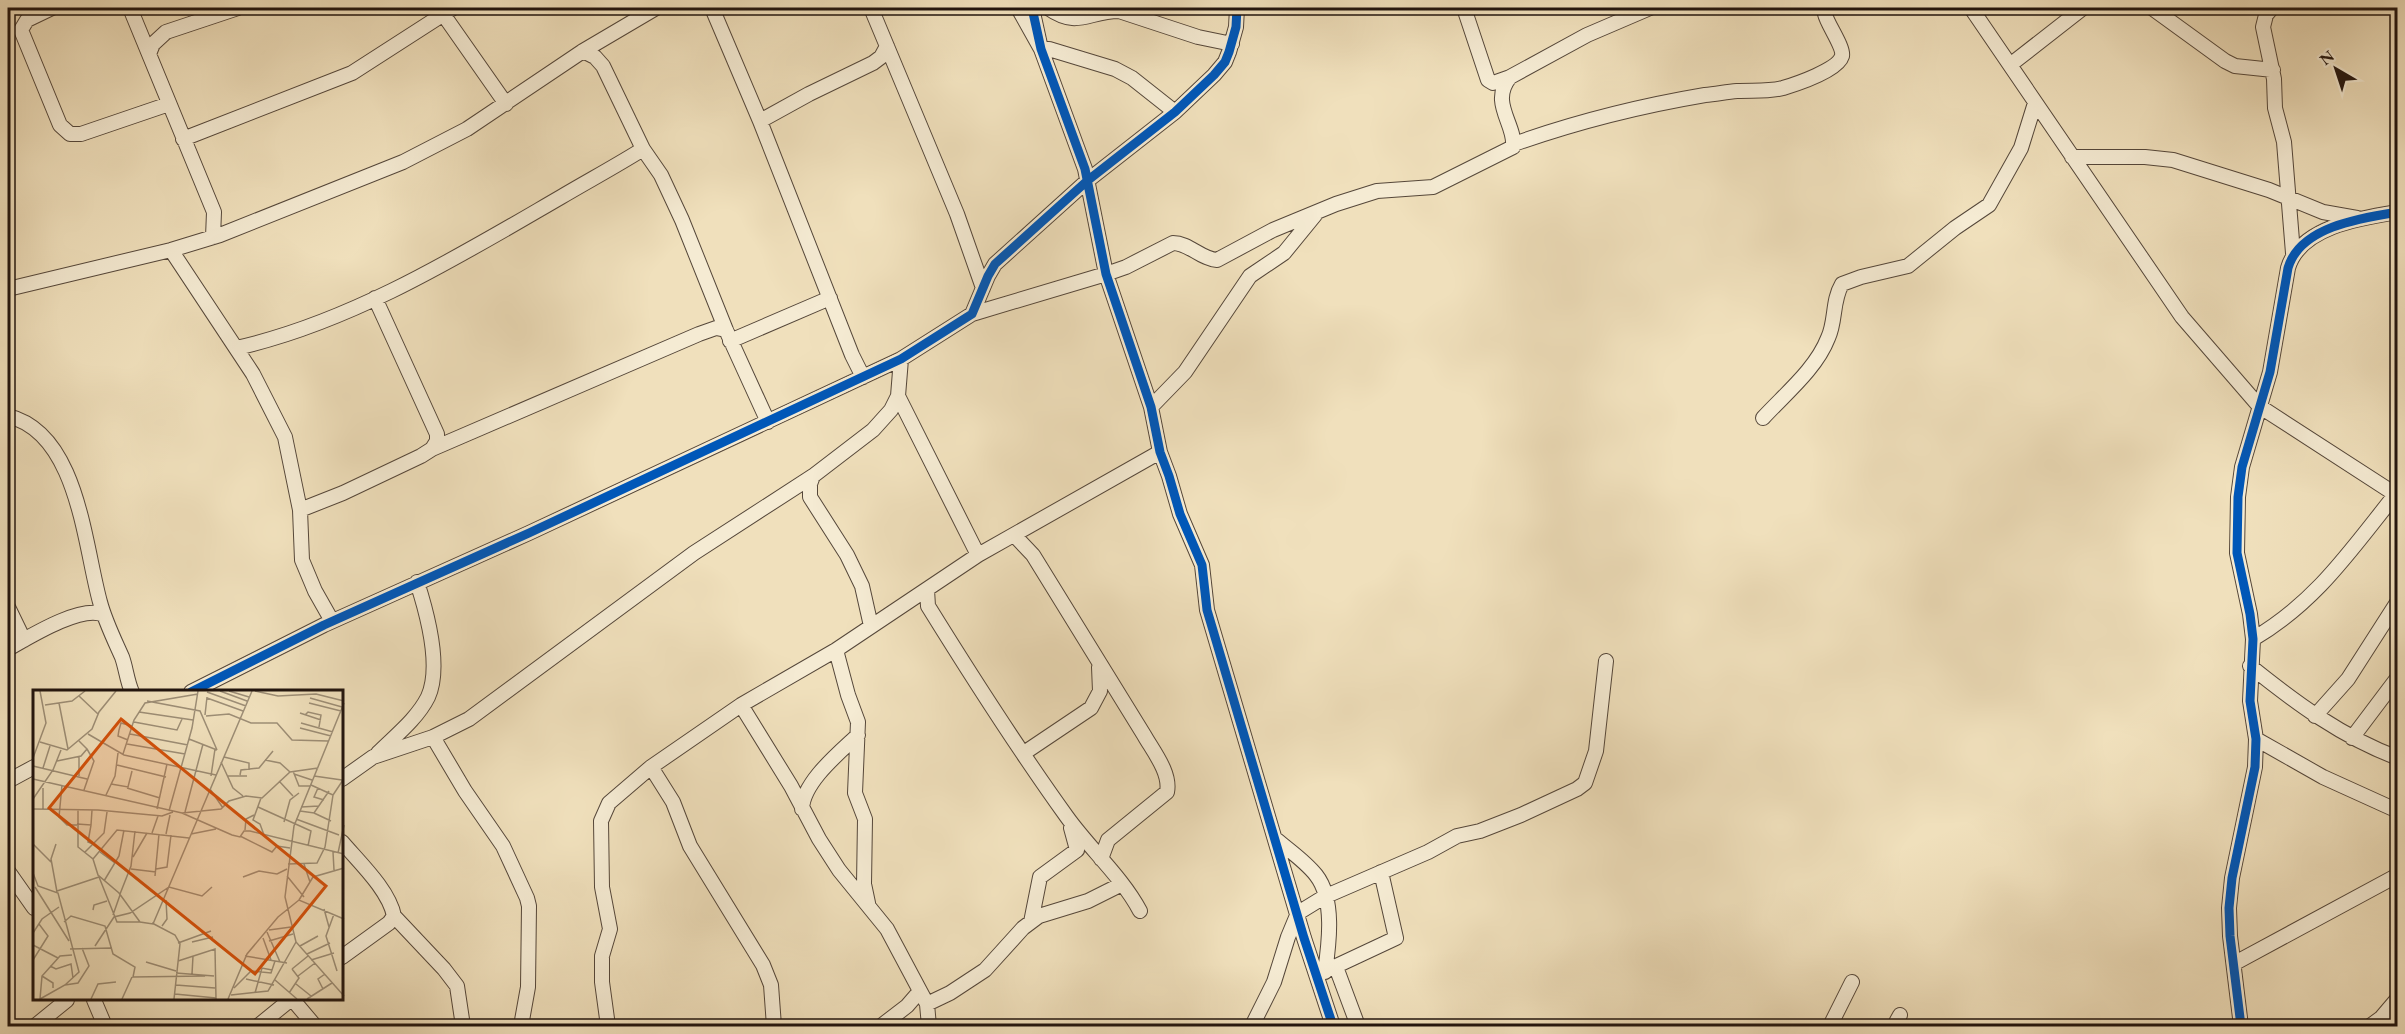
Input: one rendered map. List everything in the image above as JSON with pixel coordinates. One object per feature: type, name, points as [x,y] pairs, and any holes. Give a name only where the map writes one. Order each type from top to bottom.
[{"type":"street","points":[[52,8],[27,20],[21,30],[60,125],[70,134],[81,134],[169,104]]},
{"type":"street","points":[[130,8],[214,212],[213,237]]},
{"type":"street","points":[[148,54],[153,44],[166,32],[238,8]]},
{"type":"street","points":[[8,289],[171,250],[213,237],[403,162],[466,129],[583,51],[656,8]]},
{"type":"street","points":[[712,8],[863,377]]},
{"type":"street","points":[[871,8],[957,214],[983,288]]},
{"type":"street","points":[[1018,8],[1041,49]]},
{"type":"street","points":[[1032,8],[1041,49],[1085,169],[1106,274],[1151,407],[1160,452],[1180,514],[1203,565],[1208,610],[1298,913],[1326,971],[1358,1026]]},
{"type":"street","points":[[1048,8],[1072,20],[1109,11],[1119,11],[1198,37],[1232,44]]},
{"type":"street","points":[[972,314],[995,264],[1087,181],[1175,112],[1214,75],[1224,62],[1232,44],[1237,8]]},
{"type":"street","points":[[1464,8],[1488,80],[1493,83],[1587,35],[1650,8]]},
{"type":"street","points":[[195,690],[332,621],[529,533],[901,359],[972,314],[1126,267],[1173,243],[1180,243],[1207,258],[1217,260],[1272,230],[1377,192],[1433,187],[1511,150],[1514,144],[1574,123],[1704,95],[1781,89],[1822,73],[1838,62],[1842,56],[1841,49],[1824,14],[1828,8]]},
{"type":"street","points":[[1971,8],[2182,317],[2259,406],[2396,496],[2315,593],[2279,624],[2253,639]]},
{"type":"street","points":[[2010,65],[2083,8]]},
{"type":"street","points":[[2152,8],[2225,61],[2235,66],[2273,70]]},
{"type":"street","points":[[2241,1026],[2230,936],[2232,878],[2251,792],[2256,739],[2250,701],[2253,639],[2247,592],[2237,553],[2237,534],[2242,467],[2270,372],[2288,268],[2293,253],[2284,142],[2275,108],[2273,70],[2263,27],[2266,15],[2272,8]]},
{"type":"street","points":[[183,139],[352,73],[448,11],[506,104]]},
{"type":"street","points":[[760,121],[808,94],[873,63],[881,57],[887,46]]},
{"type":"street","points":[[1041,49],[1049,49],[1115,69],[1132,78],[1175,112]]},
{"type":"street","points":[[583,51],[595,57],[603,66],[643,150],[661,175],[682,220],[728,335],[768,422]]},
{"type":"street","points":[[1510,76],[1502,96],[1514,144]]},
{"type":"street","points":[[1763,418],[1809,369],[1823,349],[1829,337],[1836,297],[1842,284],[1908,266],[1955,228],[1989,205],[2021,148],[2035,103]]},
{"type":"street","points":[[236,348],[255,344],[375,298],[437,268],[643,150]]},
{"type":"street","points":[[2072,157],[2173,160],[2290,198],[2323,212],[2362,219]]},
{"type":"street","points":[[2293,253],[2313,237],[2362,219],[2397,212]]},
{"type":"street","points":[[1151,407],[1185,372],[1250,276],[1284,253],[1316,213]]},
{"type":"street","points":[[171,250],[253,374],[285,437],[300,510],[302,560],[315,591],[332,621]]},
{"type":"street","points":[[375,298],[437,434],[437,441],[432,449]]},
{"type":"street","points":[[728,335],[830,298]]},
{"type":"street","points":[[300,510],[393,471],[432,449],[699,334],[716,328],[728,335]]},
{"type":"street","points":[[373,757],[434,736],[469,719],[694,553],[813,476],[873,430],[891,410],[898,396],[901,359]]},
{"type":"street","points":[[898,396],[978,555]]},
{"type":"street","points":[[8,416],[34,427],[50,445],[70,479],[104,615],[122,659],[131,690]]},
{"type":"street","points":[[608,1026],[602,982],[602,957],[610,929],[602,887],[601,821],[609,803],[651,767],[741,705],[836,650],[978,555],[1160,452]]},
{"type":"street","points":[[813,476],[810,484],[810,497],[847,555],[862,586],[871,626]]},
{"type":"street","points":[[1015,536],[1033,555],[1161,764],[1168,788],[1164,796],[1108,840],[1101,859]]},
{"type":"street","points":[[344,778],[373,757],[421,709],[431,688],[433,674],[431,641],[417,582]]},
{"type":"street","points":[[81,614],[93,603],[97,590]]},
{"type":"street","points":[[927,590],[928,606],[1024,753],[1069,819],[1132,896],[1140,911]]},
{"type":"street","points":[[912,599],[928,606]]},
{"type":"street","points":[[2314,716],[2348,678],[2397,601]]},
{"type":"street","points":[[8,607],[24,640]]},
{"type":"street","points":[[868,607],[893,612]]},
{"type":"street","points":[[8,649],[81,614],[97,611],[104,615]]},
{"type":"street","points":[[836,650],[858,722],[855,793],[865,819],[864,884],[868,905]]},
{"type":"street","points":[[1252,1026],[1274,982],[1298,913],[1324,897],[1428,852],[1457,836],[1480,831],[1521,815],[1585,783],[1594,761],[1598,738],[1606,661]]},
{"type":"street","points":[[1024,753],[1091,708],[1100,691],[1099,663]]},
{"type":"street","points":[[2250,666],[2314,716],[2352,738],[2397,758]]},
{"type":"street","points":[[2352,738],[2397,677]]},
{"type":"street","points":[[741,705],[839,870],[887,929],[927,1004],[929,1026]]},
{"type":"street","points":[[802,809],[802,800],[810,785],[858,735]]},
{"type":"street","points":[[434,736],[465,790],[502,846],[527,898],[529,906],[528,987],[521,1026]]},
{"type":"street","points":[[2256,739],[2323,777],[2397,811]]},
{"type":"street","points":[[8,781],[33,767]]},
{"type":"street","points":[[651,767],[673,802],[690,846],[763,965],[771,985],[774,1026]]},
{"type":"street","points":[[1031,922],[1038,880],[1077,850],[1069,819]]},
{"type":"street","points":[[1276,839],[1317,876],[1324,897],[1329,915],[1330,932],[1326,971],[1333,1026]]},
{"type":"street","points":[[344,844],[375,881],[393,910],[394,916],[452,978],[459,997],[463,1026]]},
{"type":"street","points":[[8,871],[33,907]]},
{"type":"street","points":[[1326,971],[1396,938],[1382,872]]},
{"type":"street","points":[[2235,963],[2397,875]]},
{"type":"street","points":[[927,1004],[950,993],[985,970],[1031,922],[1046,912],[1088,902],[1122,884]]},
{"type":"street","points":[[344,956],[389,923],[394,916]]},
{"type":"street","points":[[1830,1026],[1852,982]]},
{"type":"street","points":[[881,1026],[908,1006],[921,991]]},
{"type":"street","points":[[2370,1026],[2381,1018],[2397,998]]},
{"type":"street","points":[[35,1026],[65,1001]]},
{"type":"street","points":[[95,1001],[105,1026]]},
{"type":"street","points":[[258,1026],[289,1001]]},
{"type":"street","points":[[293,1001],[315,1026]]},
{"type":"cycle path","points":[[1032,8],[1041,49],[1085,169],[1106,274],[1151,407],[1160,452],[1180,514],[1202,565],[1207,610],[1304,938],[1333,1026]]},
{"type":"cycle path","points":[[195,690],[324,625],[529,533],[901,359],[972,314],[995,264],[1087,181],[1175,112],[1214,75],[1225,62],[1229,52],[1236,27],[1237,8]]},
{"type":"cycle path","points":[[2241,1026],[2230,936],[2229,908],[2232,878],[2255,767],[2256,739],[2250,701],[2253,639],[2237,553],[2238,497],[2242,467],[2270,372],[2288,268],[2295,254],[2305,243],[2333,227],[2398,212]]}]
